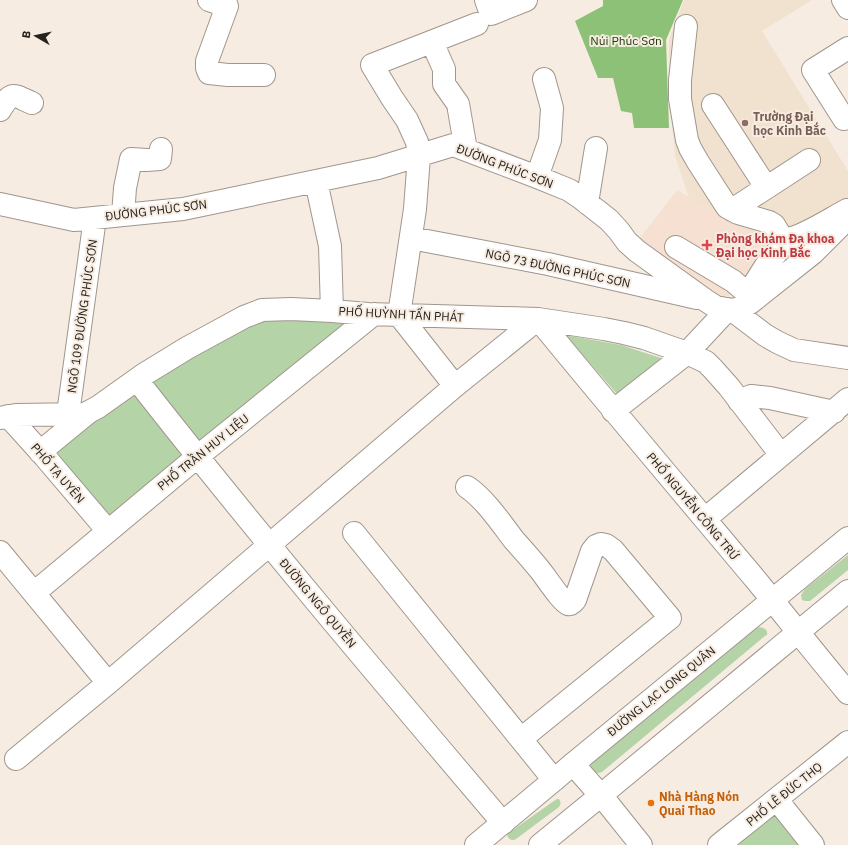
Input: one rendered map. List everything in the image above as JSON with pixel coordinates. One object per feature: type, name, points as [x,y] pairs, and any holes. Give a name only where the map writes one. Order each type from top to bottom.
[{"type":"street","points":[[209,0],[226,6],[207,61],[207,68],[210,74],[264,75]]},
{"type":"street","points":[[486,0],[491,14],[526,0]]},
{"type":"street","points":[[843,0],[848,8]]},
{"type":"street","points":[[455,386],[399,315],[415,209],[419,156],[417,142],[407,120],[372,65],[477,24]]},
{"type":"street","points":[[686,26],[680,80],[680,100],[687,140],[690,148],[727,207],[738,213],[769,222],[774,225],[782,238],[782,246],[765,267],[753,286],[753,291],[756,298]]},
{"type":"street","points":[[432,42],[444,69],[444,84],[458,104],[466,150]]},
{"type":"street","points":[[844,119],[812,70],[848,48]]},
{"type":"street","points":[[536,177],[550,140],[552,108],[544,79]]},
{"type":"street","points":[[0,110],[9,97],[14,96],[32,103]]},
{"type":"street","points":[[713,105],[766,187]]},
{"type":"street","name":"ĐƯỜNG PHÚC SƠN","points":[[0,204],[74,220],[183,209],[378,168],[453,145],[569,190],[609,220],[627,242],[637,251],[705,300],[716,307],[730,310],[764,335],[794,350],[848,358]]},
{"type":"street","points":[[587,203],[596,148]]},
{"type":"street","points":[[123,215],[125,188],[131,159],[160,159],[161,149]]},
{"type":"street","points":[[732,210],[809,160]]},
{"type":"street","points":[[316,181],[330,246],[332,311]]},
{"type":"street","points":[[782,238],[792,238],[848,210]]},
{"type":"street","name":"NGÕ 109 ĐƯỜNG PHÚC SƠN","points":[[68,414],[95,218]]},
{"type":"street","points":[[614,411],[687,353],[730,310],[741,308],[756,298],[813,253],[848,218]]},
{"type":"street","name":"NGÕ 73 ĐƯỜNG PHÚC SƠN","points":[[411,238],[548,264],[705,300]]},
{"type":"street","points":[[676,247],[733,281],[756,298]]},
{"type":"street","name":"PHỐ HUỲNH TẤN PHÁT","points":[[4,417],[81,414],[90,412],[187,348],[244,317],[262,310],[290,309],[374,314],[538,319],[604,329],[644,338],[687,353],[706,362],[729,387],[781,455]]},
{"type":"street","name":"PHỐ TRẦN HUY LIỆU","points":[[34,593],[197,457],[374,314]]},
{"type":"street","points":[[16,759],[270,546],[455,386],[538,319]]},
{"type":"street","name":"PHỐ NGUYỄN CÔNG TRỨ","points":[[538,319],[848,693]]},
{"type":"street","name":"ĐƯỜNG NGÔ QUYỀN","points":[[137,380],[197,457],[270,546],[503,823]]},
{"type":"street","points":[[739,401],[751,396],[841,406]]},
{"type":"street","points":[[705,519],[841,406]]},
{"type":"street","points":[[40,452],[90,412]]},
{"type":"street","name":"PHỐ TẠ UYÊN","points":[[4,417],[40,452],[108,531]]},
{"type":"street","points":[[467,487],[478,495],[561,598],[567,603],[573,603],[575,600],[592,551],[600,544],[612,550],[670,618],[521,739]]},
{"type":"street","points":[[354,533],[554,780]]},
{"type":"street","name":"ĐƯỜNG LẠC LONG QUÂN","points":[[476,845],[848,538]]},
{"type":"street","points":[[0,552],[108,683]]},
{"type":"street","points":[[540,845],[848,591]]},
{"type":"street","name":"PHỐ LÊ ĐỨC THỌ","points":[[720,845],[848,742]]},
{"type":"street","points":[[573,764],[609,805],[641,845]]},
{"type":"street","points":[[777,800],[813,845]]},
{"type":"shaded area","name":"Trường Đại học Kinh Bắc","points":[[684,0],[812,0],[762,31],[848,171],[848,200],[777,247],[689,198],[675,156],[669,90],[669,39]]},
{"type":"shaded area","name":"Phòng khám Đa khoa Đại học Kinh Bắc","points":[[677,190],[777,247],[738,292],[729,296],[713,296],[637,242]]},
{"type":"green space","name":"Núi Phúc Sơn","points":[[603,0],[683,0],[666,40],[669,128],[634,128],[632,113],[621,111],[613,78],[598,78],[575,21],[603,6]]},
{"type":"green space","points":[[266,316],[346,322],[344,328],[207,441],[198,441],[150,384],[153,374]]},
{"type":"green space","points":[[565,335],[621,345],[661,358],[618,395]]},
{"type":"green space","points":[[129,396],[137,396],[184,450],[186,461],[113,520],[49,454]]},
{"type":"green space","points":[[848,555],[848,570],[810,601],[802,600],[801,595],[805,589]]},
{"type":"green space","points":[[759,627],[766,630],[767,635],[602,772],[594,773],[591,769],[591,763]]},
{"type":"green space","points":[[559,799],[560,802],[559,807],[516,839],[512,840],[509,838],[507,835],[510,832]]},
{"type":"green space","points":[[771,815],[785,816],[809,845],[729,845]]},
{"type":"place","name":"Trường Đại học Kinh Bắc","points":[[745,123]]},
{"type":"place","name":"Phòng khám Đa khoa Đại học Kinh Bắc","points":[[707,245]]},
{"type":"place","name":"Nhà Hàng Nón Quai Thao","points":[[651,803]]}]
